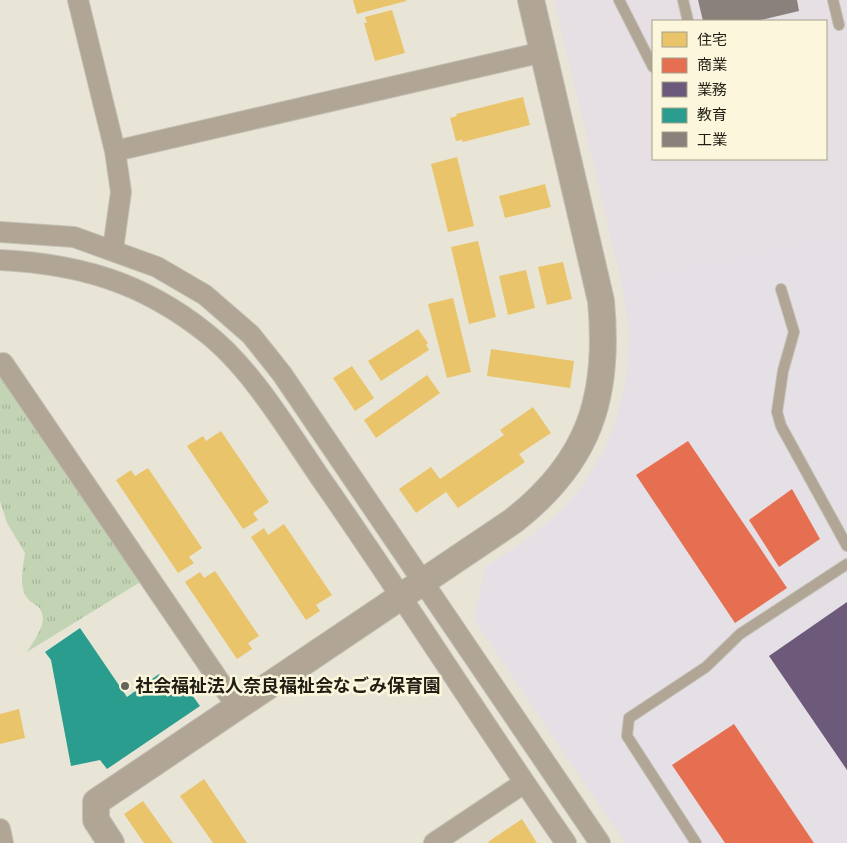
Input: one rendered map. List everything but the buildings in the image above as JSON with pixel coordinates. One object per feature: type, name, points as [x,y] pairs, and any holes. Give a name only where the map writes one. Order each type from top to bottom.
[{"type":"street","points":[[78,0],[115,151],[121,192],[113,249]]},
{"type":"street","points":[[111,843],[96,820],[96,802],[512,520],[547,491],[577,451],[592,418],[602,382],[605,341],[601,302],[531,0]]},
{"type":"street","points":[[115,151],[543,52]]},
{"type":"street","points":[[0,232],[74,237],[113,249],[158,267],[205,295],[251,334],[282,374],[424,581],[600,843]]},
{"type":"street","points":[[0,260],[36,261],[76,268],[111,279],[154,298],[206,332],[230,354],[254,384],[402,596],[566,843]]},
{"type":"street","points":[[0,364],[3,363],[30,401],[237,707]]},
{"type":"street","points":[[434,843],[524,782]]},
{"type":"street","points":[[0,829],[3,843]]},
{"type":"lane","points":[[619,0],[652,64]]},
{"type":"lane","points":[[683,0],[688,20]]},
{"type":"lane","points":[[833,0],[839,25]]},
{"type":"lane","points":[[781,289],[794,332],[783,371],[777,412],[781,426],[847,546]]},
{"type":"lane","points":[[696,843],[627,736],[629,718],[706,667],[740,634],[847,564]]},
{"type":"shaded area","points":[[554,0],[847,0],[847,229],[621,280]]},
{"type":"shaded area","points":[[847,229],[847,843],[625,843],[474,620],[485,567],[530,537],[558,513],[580,489],[603,452],[615,423],[626,380],[629,331],[621,280]]},
{"type":"green space","points":[[0,376],[142,581],[27,652],[40,631],[43,620],[39,608],[29,600],[23,589],[22,577],[25,553],[7,523],[0,501]]},
{"type":"place","name":"社会福祉法人奈良福祉会なごみ保育園","points":[[125,686]]}]
